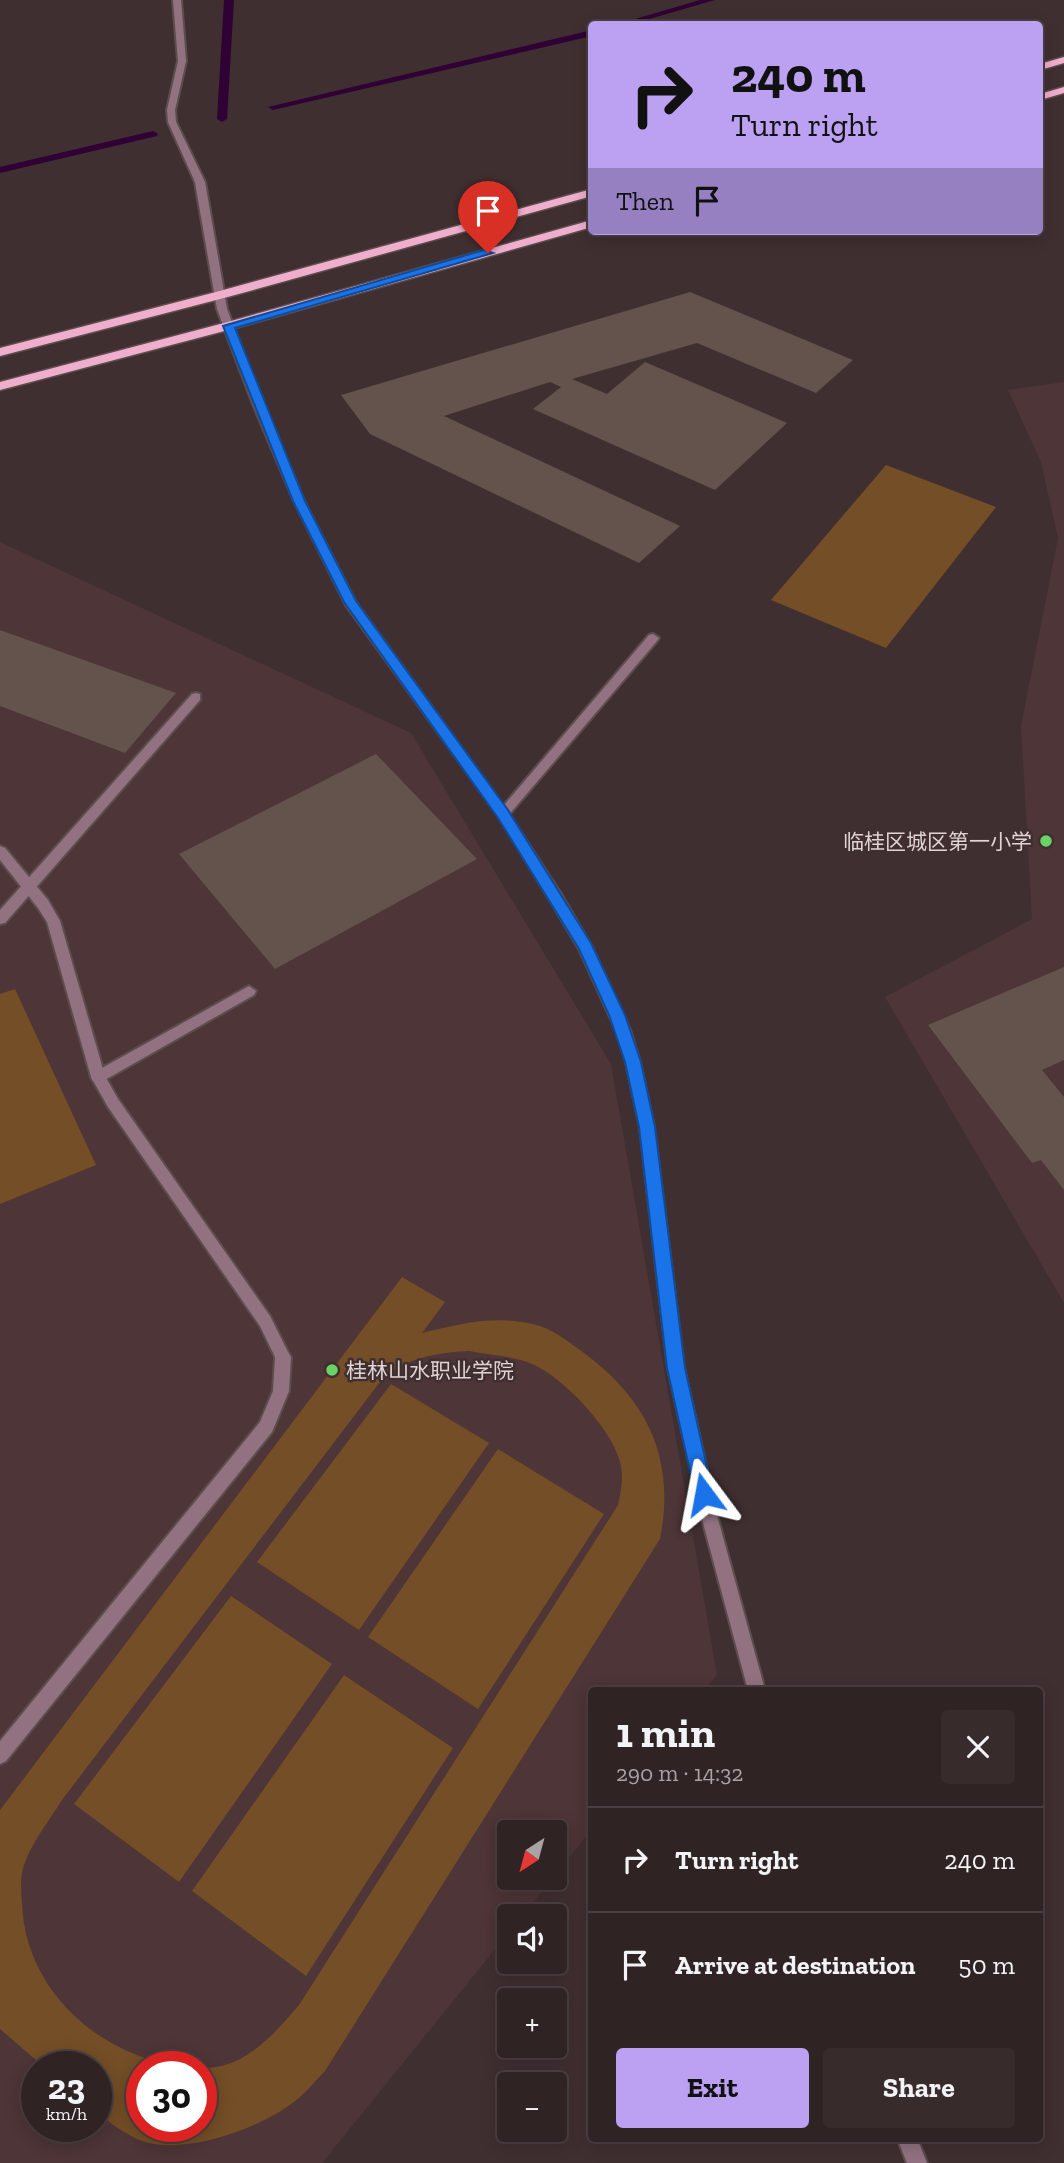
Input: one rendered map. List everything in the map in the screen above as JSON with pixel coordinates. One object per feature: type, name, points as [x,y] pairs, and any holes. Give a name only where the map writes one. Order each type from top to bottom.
[{"type":"main road","points":[[1043,66],[1064,60]]},
{"type":"main road","points":[[1043,96],[1064,89]]},
{"type":"main road","points":[[0,352],[220,295],[588,193]]},
{"type":"main road","points":[[0,386],[228,326],[588,224]]},
{"type":"street","points":[[177,0],[182,61],[171,110],[172,122],[200,182],[228,326],[299,501],[350,602],[503,814],[585,947],[611,1000],[633,1062],[647,1127],[676,1368],[709,1519],[756,1687]]},
{"type":"street","points":[[503,814],[653,638]]},
{"type":"street","points":[[0,919],[196,697]]},
{"type":"street","points":[[0,851],[53,921],[98,1077],[113,1103],[265,1321],[284,1357],[281,1391],[266,1427],[0,1755]]},
{"type":"street","points":[[98,1077],[249,991]]},
{"type":"street","points":[[909,2142],[917,2163]]},
{"type":"shaded area","name":"临桂区城区第一小学","points":[[1064,382],[1064,1303],[885,997],[1032,919],[1021,726],[1058,538],[1041,462],[1008,390]]},
{"type":"shaded area","points":[[886,465],[996,507],[886,648],[771,600]]},
{"type":"shaded area","name":"桂林山水职业学院","points":[[0,542],[411,733],[611,1064],[717,1675],[707,1687],[588,1687],[588,1834],[567,1861],[567,1820],[497,1820],[497,1890],[543,1890],[532,1904],[497,1904],[497,1947],[322,2163],[0,2163]]},
{"type":"shaded area","points":[[15,989],[96,1165],[0,1204],[0,994]]},
{"type":"shaded area","points":[[402,1277],[445,1302],[422,1333],[463,1324],[518,1321],[554,1332],[606,1371],[640,1412],[652,1434],[660,1458],[664,1510],[660,1539],[325,2071],[299,2098],[284,2109],[245,2129],[217,2138],[217,2067],[231,2063],[257,2048],[299,2005],[618,1505],[621,1468],[607,1435],[585,1406],[558,1380],[525,1361],[469,1351],[457,1352],[423,1357],[403,1365],[383,1378],[62,1800],[27,1856],[21,1884],[22,1903],[26,1935],[37,1964],[53,1991],[73,2015],[98,2034],[128,2051],[126,2133],[112,2123],[112,2051],[25,2051],[0,2029],[0,1810]]},
{"type":"shaded area","points":[[391,1384],[489,1443],[359,1630],[257,1562]]},
{"type":"shaded area","points":[[498,1449],[604,1514],[478,1709],[368,1637]]},
{"type":"shaded area","points":[[231,1596],[332,1664],[179,1882],[74,1804]]},
{"type":"shaded area","points":[[344,1675],[453,1748],[306,1976],[192,1891]]},
{"type":"shaded area","points":[[146,2142],[202,2142],[180,2145]]},
{"type":"building","points":[[690,292],[853,360],[816,393],[697,343],[572,379],[607,394],[645,362],[787,423],[715,490],[533,409],[561,387],[550,382],[444,416],[680,526],[639,563],[370,434],[341,395]]},
{"type":"building","points":[[0,630],[176,693],[125,753],[0,706]]},
{"type":"building","points":[[376,754],[477,859],[275,969],[179,854]]},
{"type":"building","points":[[1064,967],[1064,1060],[1042,1070],[1064,1097],[1064,1190],[1041,1160],[1032,1163],[928,1025]]},
{"type":"waterway","points":[[222,119],[229,0]]},
{"type":"waterway","points":[[634,21],[710,0]]},
{"type":"waterway","points":[[273,107],[588,34]]},
{"type":"waterway","points":[[0,170],[153,134]]},
{"type":"place","name":"临桂区城区第一小学","points":[[1046,841]]},
{"type":"place","name":"桂林山水职业学院","points":[[332,1370]]},
{"type":"route","points":[[488,253],[228,326],[299,501],[350,602],[371,635],[503,814],[585,947],[611,1000],[633,1062],[647,1127],[676,1368],[704,1494]]}]
